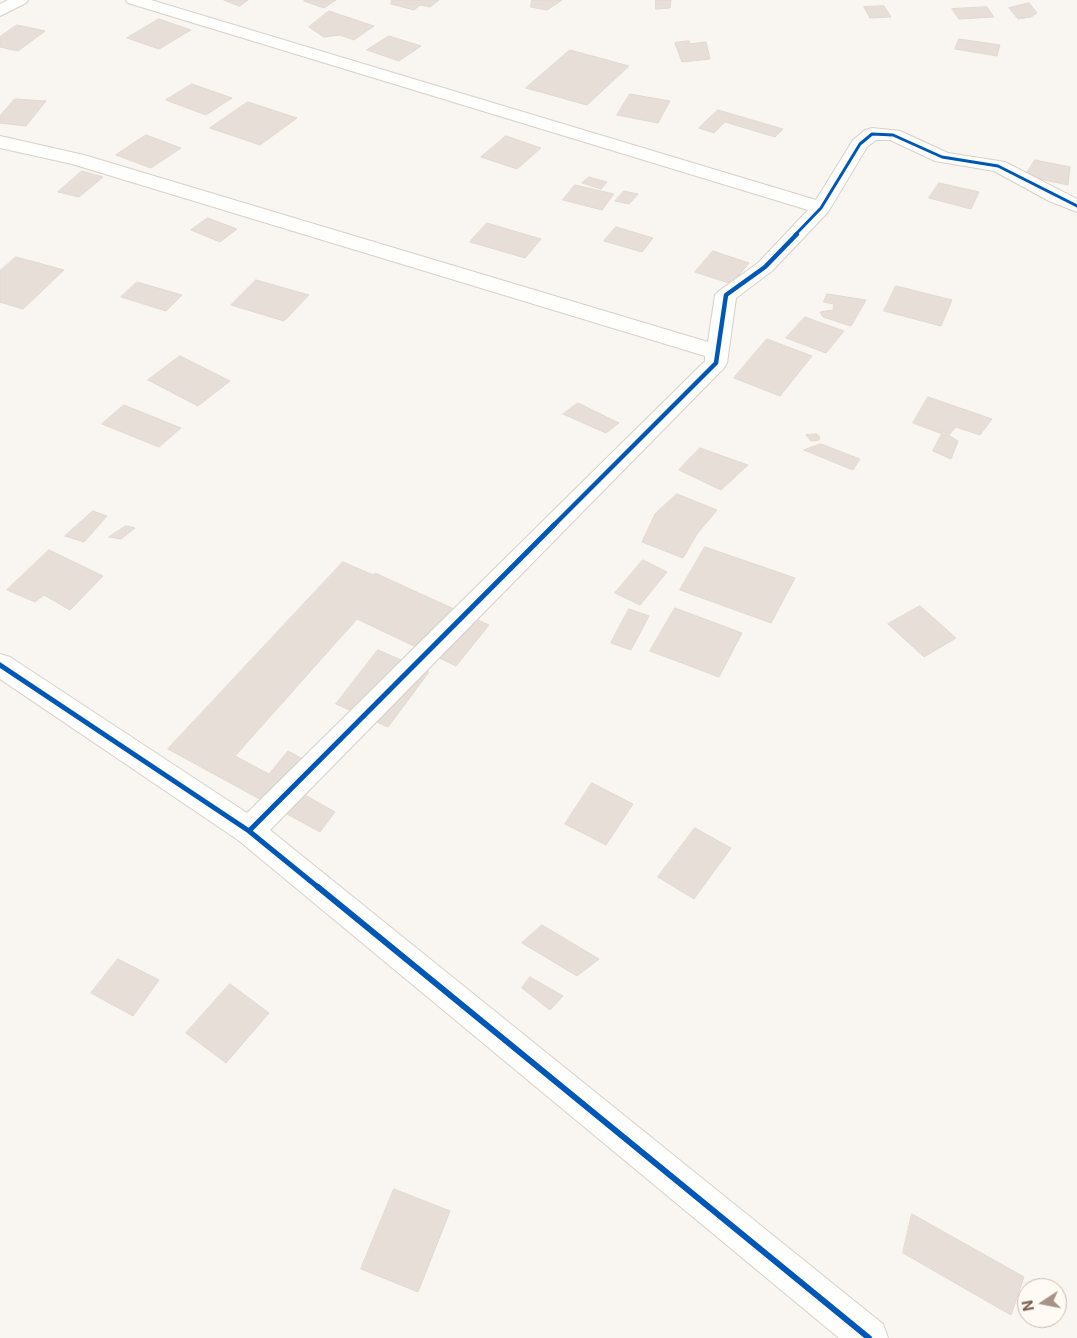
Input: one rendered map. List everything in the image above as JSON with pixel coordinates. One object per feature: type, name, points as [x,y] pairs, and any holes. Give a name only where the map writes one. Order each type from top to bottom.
[{"type":"street","points":[[0,11],[20,0]]},
{"type":"street","points":[[134,0],[821,208]]},
{"type":"street","points":[[249,831],[716,362],[726,295],[765,267],[821,208],[860,144],[872,134],[894,134],[942,157],[975,164],[998,166],[1077,206]]},
{"type":"street","points":[[0,142],[77,159],[707,349],[716,352],[716,362]]},
{"type":"street","points":[[0,665],[249,831],[869,1338]]},
{"type":"building","points":[[224,0],[248,0],[240,6]]},
{"type":"building","points":[[336,0],[324,8],[304,1]]},
{"type":"building","points":[[392,0],[439,0],[430,7],[420,5],[414,10],[391,4]]},
{"type":"building","points":[[532,0],[562,0],[547,10],[531,7]]},
{"type":"building","points":[[656,0],[671,0],[670,8],[656,9]]},
{"type":"building","points":[[1029,3],[1037,13],[1031,17],[1018,19],[1009,8]]},
{"type":"building","points":[[884,6],[891,17],[870,18],[864,7]]},
{"type":"building","points":[[987,7],[994,17],[959,19],[952,9]]},
{"type":"building","points":[[329,11],[374,26],[354,40],[340,35],[324,37],[309,27]]},
{"type":"building","points":[[159,19],[191,30],[159,49],[127,38]]},
{"type":"building","points":[[17,25],[45,31],[18,51],[0,47],[0,37]]},
{"type":"building","points":[[389,36],[421,46],[399,61],[367,50]]},
{"type":"building","points":[[959,39],[1000,45],[997,56],[955,49]]},
{"type":"building","points":[[689,41],[690,44],[706,42],[710,59],[682,62],[675,43]]},
{"type":"building","points":[[570,50],[629,66],[587,105],[526,88]]},
{"type":"building","points":[[192,84],[232,98],[206,115],[166,100]]},
{"type":"building","points":[[630,94],[670,101],[658,123],[617,115]]},
{"type":"building","points":[[15,99],[46,101],[26,126],[0,123],[0,116]]},
{"type":"building","points":[[248,102],[297,118],[260,145],[210,128]]},
{"type":"building","points":[[718,110],[783,129],[775,137],[725,122],[714,133],[699,128]]},
{"type":"building","points":[[146,135],[181,148],[151,168],[116,155]]},
{"type":"building","points":[[506,136],[541,148],[517,169],[481,157]]},
{"type":"building","points":[[1035,160],[1070,167],[1068,185],[1025,176]]},
{"type":"building","points":[[82,171],[103,177],[79,197],[58,192]]},
{"type":"building","points":[[589,177],[607,182],[601,189],[582,183]]},
{"type":"building","points":[[939,183],[979,192],[971,209],[929,198]]},
{"type":"building","points":[[575,185],[614,194],[602,210],[563,200]]},
{"type":"building","points":[[624,191],[638,194],[629,204],[615,201]]},
{"type":"building","points":[[208,218],[237,229],[220,242],[191,230]]},
{"type":"building","points":[[487,223],[541,239],[525,258],[470,242]]},
{"type":"building","points":[[616,227],[653,238],[642,252],[604,241]]},
{"type":"building","points":[[713,251],[749,263],[732,284],[695,272]]},
{"type":"building","points":[[16,257],[64,270],[23,309],[0,302],[0,271]]},
{"type":"building","points":[[256,280],[309,295],[284,321],[231,305]]},
{"type":"building","points":[[137,282],[182,295],[166,311],[121,297]]},
{"type":"building","points":[[896,286],[952,300],[941,326],[884,311]]},
{"type":"building","points":[[827,294],[866,300],[851,326],[823,317],[820,312],[833,310],[834,304],[824,302]]},
{"type":"building","points":[[805,317],[844,331],[826,353],[786,338]]},
{"type":"building","points":[[767,339],[812,356],[780,396],[734,378]]},
{"type":"building","points":[[180,356],[230,381],[198,406],[148,380]]},
{"type":"building","points":[[928,397],[992,419],[980,435],[956,427],[948,436],[913,423]]},
{"type":"building","points":[[578,403],[619,423],[606,433],[563,414]]},
{"type":"building","points":[[124,405],[181,428],[159,447],[102,424]]},
{"type":"building","points":[[943,432],[958,441],[951,459],[933,451]]},
{"type":"building","points":[[817,434],[820,437],[819,440],[811,441],[806,435]]},
{"type":"building","points":[[821,444],[860,459],[853,470],[804,450]]},
{"type":"building","points":[[700,448],[748,465],[721,490],[679,470]]},
{"type":"building","points":[[677,494],[717,510],[697,534],[683,558],[642,542],[655,514]]},
{"type":"building","points":[[93,511],[107,516],[84,542],[65,536]]},
{"type":"building","points":[[126,526],[135,528],[121,539],[109,537]]},
{"type":"building","points":[[705,547],[795,578],[771,623],[680,590]]},
{"type":"building","points":[[49,550],[103,576],[70,610],[44,595],[35,602],[7,590]]},
{"type":"building","points":[[643,560],[667,572],[640,605],[615,593]]},
{"type":"building","points":[[343,562],[373,575],[375,573],[489,625],[456,666],[357,619],[235,756],[269,774],[288,751],[316,766],[296,790],[335,812],[320,832],[168,749]]},
{"type":"building","points":[[920,606],[956,638],[924,657],[888,624]]},
{"type":"building","points":[[675,608],[742,633],[719,677],[650,651]]},
{"type":"building","points":[[629,609],[649,616],[631,650],[611,643]]},
{"type":"building","points":[[378,650],[429,672],[388,727],[336,704]]},
{"type":"building","points":[[592,783],[633,804],[606,845],[565,824]]},
{"type":"building","points":[[695,828],[731,848],[694,899],[658,877]]},
{"type":"building","points":[[542,925],[599,959],[577,976],[522,943]]},
{"type":"building","points":[[118,959],[159,980],[133,1016],[91,993]]},
{"type":"building","points":[[530,977],[563,996],[550,1010],[522,988]]},
{"type":"building","points":[[230,984],[269,1013],[226,1063],[186,1033]]},
{"type":"building","points":[[394,1189],[450,1211],[418,1292],[361,1269]]},
{"type":"building","points":[[912,1214],[1024,1277],[1017,1278],[1017,1297],[1011,1315],[903,1253]]},
{"type":"cycle path","points":[[249,831],[716,363],[726,295],[765,267],[821,208],[860,144],[872,134],[893,135],[942,157],[975,164],[998,166],[1077,206]]},
{"type":"cycle path","points":[[0,665],[249,831],[869,1338]]}]
